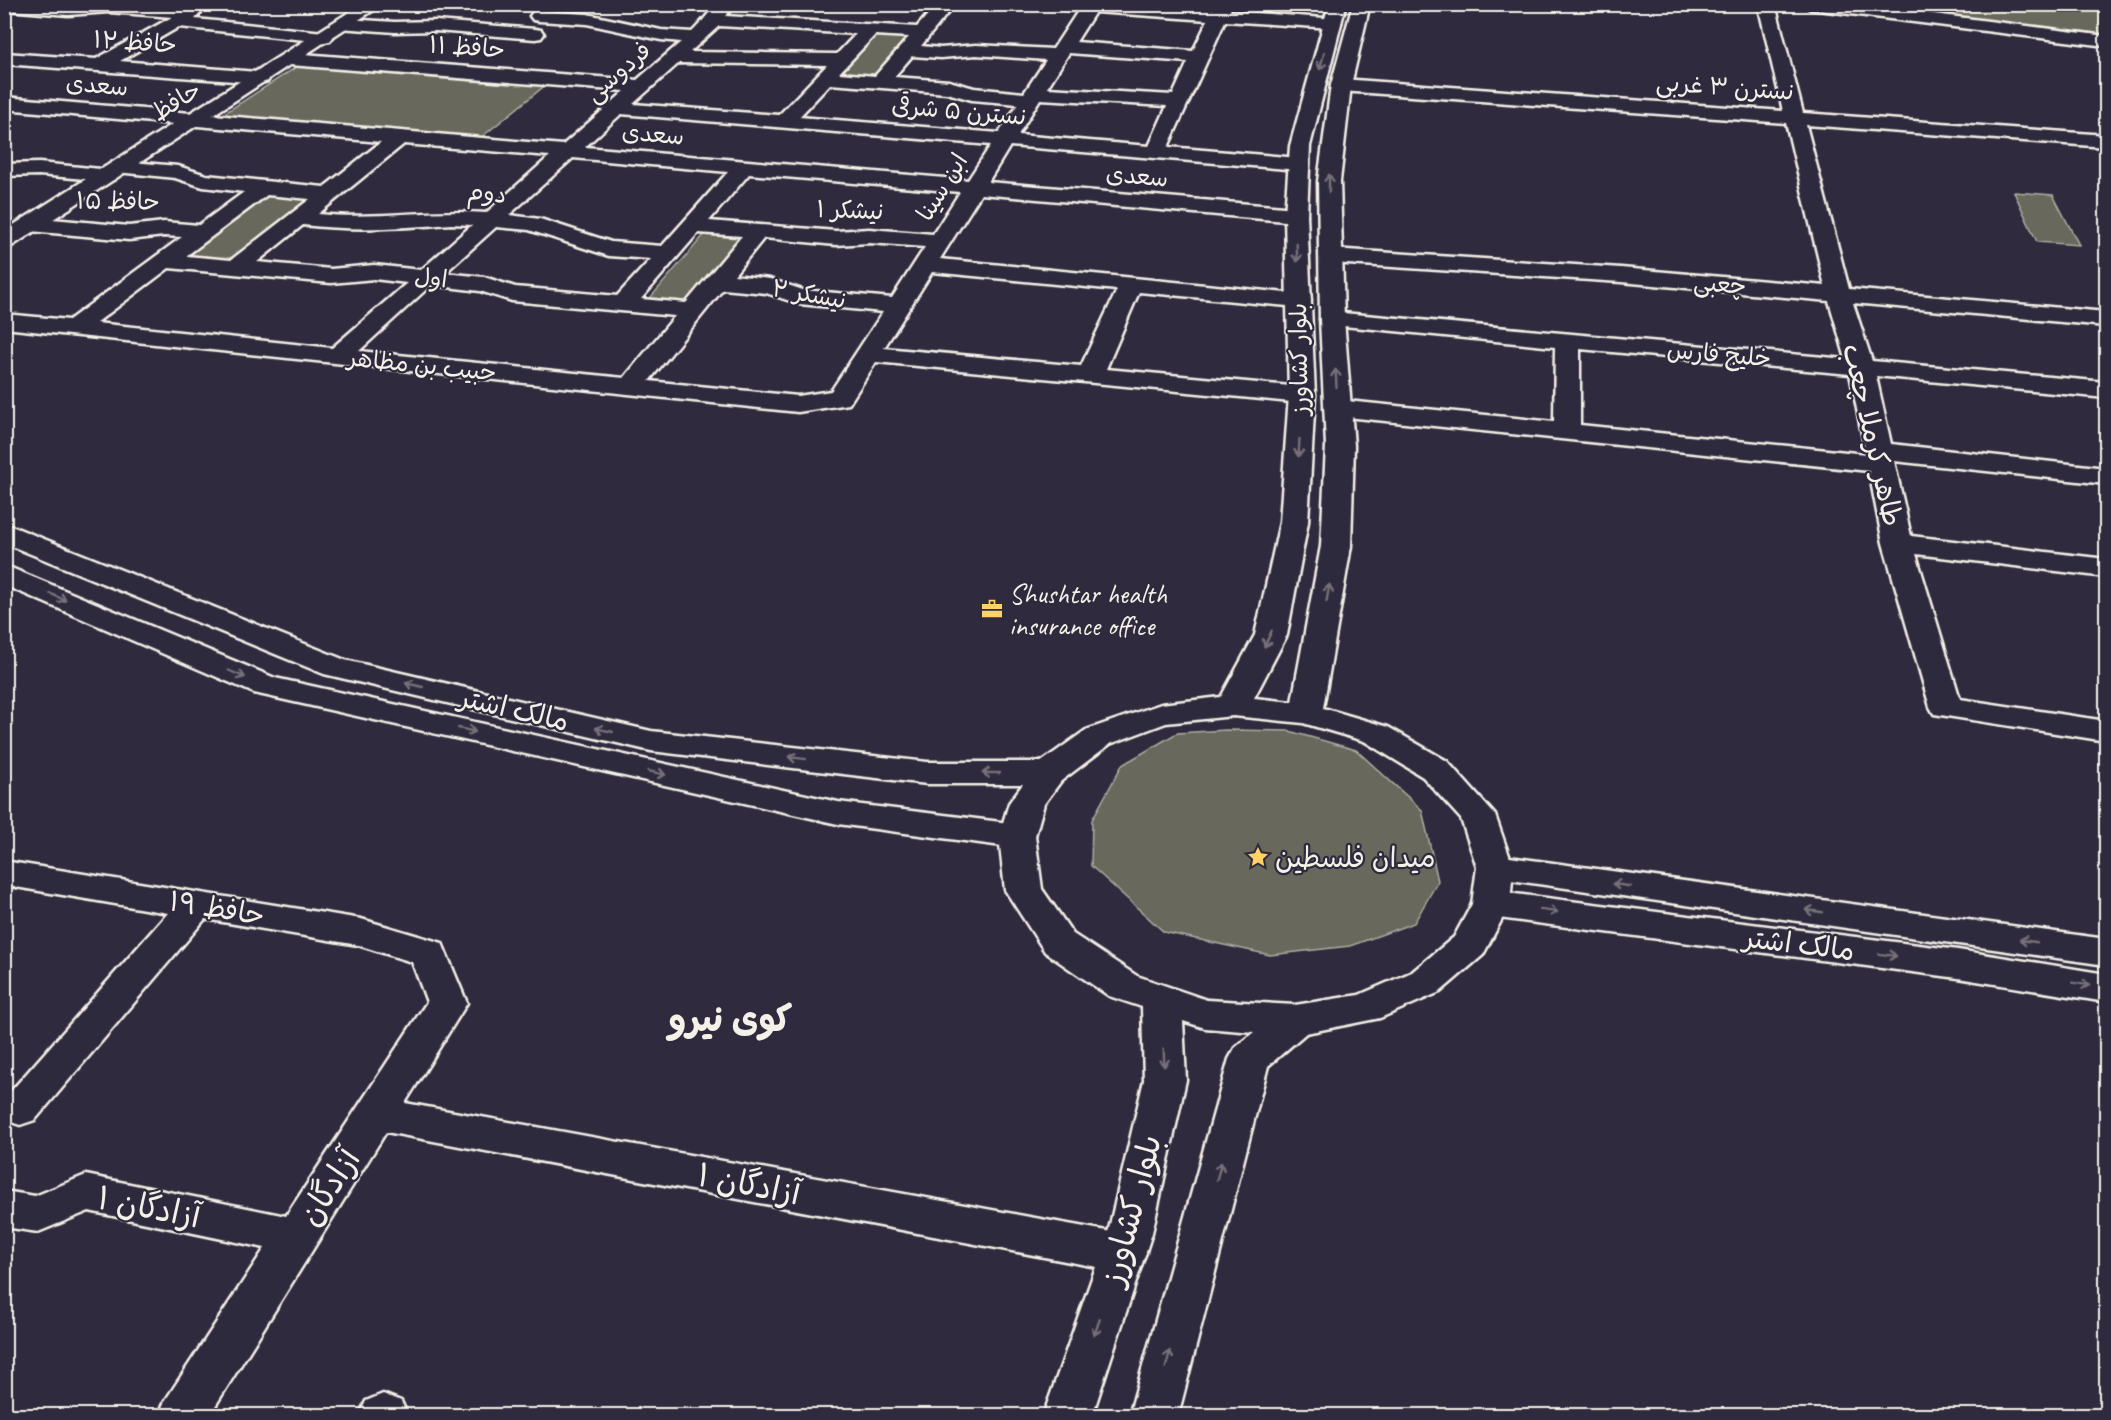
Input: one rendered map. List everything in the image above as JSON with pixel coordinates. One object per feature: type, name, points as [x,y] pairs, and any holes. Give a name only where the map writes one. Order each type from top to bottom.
[{"type":"street","name":"حافظ","points":[[6,238],[375,4]]},
{"type":"street","name":"فردوسی","points":[[338,356],[715,21],[717,14],[728,4]]},
{"type":"street","points":[[880,82],[947,4]]},
{"type":"street","points":[[1059,4],[1335,14]]},
{"type":"street","name":"بلوار کشاورز","points":[[1306,713],[1336,546],[1340,446],[1332,319],[1329,181],[1341,85],[1362,4]]},
{"type":"street","name":"طاهر کرملا چعب","points":[[1766,4],[1839,295],[1861,367],[1898,543],[1946,707],[2106,731]]},
{"type":"street","points":[[1810,4],[2106,41]]},
{"type":"street","points":[[6,5],[68,10],[109,7],[188,13],[266,33],[324,37]]},
{"type":"street","name":"ابن سینا","points":[[840,398],[1090,6]]},
{"type":"street","points":[[1156,152],[1221,10]]},
{"type":"street","points":[[99,65],[188,13]]},
{"type":"street","name":"بلوار کشاورز","points":[[1233,706],[1271,635],[1294,522],[1302,395],[1296,215],[1300,146],[1335,14]]},
{"type":"street","points":[[518,47],[538,18]]},
{"type":"street","points":[[345,24],[395,27],[436,26],[538,18],[587,20],[661,35],[696,38]]},
{"type":"street","points":[[715,21],[922,33]]},
{"type":"street","points":[[784,122],[870,29]]},
{"type":"street","points":[[908,50],[1061,51],[1200,57]]},
{"type":"street","points":[[674,57],[719,60],[798,57],[841,60]]},
{"type":"street","name":"حافظ ۱۲","points":[[4,58],[261,77]]},
{"type":"street","name":"حافظ ۱۱","points":[[290,59],[640,86]]},
{"type":"street","points":[[484,74],[501,61]]},
{"type":"street","points":[[825,78],[949,87],[972,94],[1179,101]]},
{"type":"street","name":"نسترن ۳ غربی","points":[[1341,85],[2106,141]]},
{"type":"street","name":"سعدی","points":[[4,103],[1296,215]]},
{"type":"street","points":[[4,121],[32,105]]},
{"type":"street","name":"نسترن ۵ شرقی","points":[[615,108],[1299,164]]},
{"type":"street","points":[[236,267],[400,137]]},
{"type":"street","points":[[623,304],[744,167]]},
{"type":"street","points":[[4,170],[178,172],[203,182],[329,194]]},
{"type":"street","points":[[74,328],[263,188]]},
{"type":"street","name":"دوم","points":[[298,218],[334,222],[409,221],[451,216],[532,225],[609,249],[668,253]]},
{"type":"street","name":"حافظ ۱۵","points":[[30,224],[129,233],[165,229],[204,232]]},
{"type":"street","name":"نیشکر ۱","points":[[692,226],[836,238],[869,236],[940,241]]},
{"type":"street","points":[[630,387],[758,231]]},
{"type":"street","name":"چعبی","points":[[1332,256],[1621,275],[2106,320]]},
{"type":"street","name":"اول","points":[[166,261],[331,276],[374,272],[484,284],[512,294],[694,310]]},
{"type":"street","points":[[926,265],[1299,300]]},
{"type":"street","name":"نیشکر ۲","points":[[718,281],[770,286],[799,297],[900,306]]},
{"type":"street","points":[[1090,375],[1131,284]]},
{"type":"street","name":"خلیج فارس","points":[[1332,319],[2106,390]]},
{"type":"street","name":"حبیب بن مظاهر","points":[[4,321],[798,404],[840,398]]},
{"type":"street","points":[[1567,432],[1568,340]]},
{"type":"street","points":[[870,354],[1302,395]]},
{"type":"street","points":[[1337,408],[1567,432],[2106,476]]},
{"type":"street","name":"مالک اشتر","points":[[4,532],[335,667],[651,741],[927,773],[1049,772]]},
{"type":"street","points":[[1898,543],[2106,568]]},
{"type":"street","name":"مالک اشتر","points":[[4,574],[266,686],[838,813],[1017,836]]},
{"type":"street","points":[[1233,706],[1306,713],[1376,734],[1435,769],[1477,815],[1495,867],[1491,904],[1469,946],[1426,982],[1366,1008],[1295,1020],[1204,1014],[1122,986],[1059,943],[1024,890],[1017,836],[1028,803],[1049,772],[1098,737],[1161,714],[1233,706]]},
{"type":"street","name":"مالک اشتر","points":[[1495,867],[2106,952]]},
{"type":"street","name":"حافظ ۱۹","points":[[4,873],[361,932],[428,953]]},
{"type":"street","name":"مالک اشتر","points":[[1491,904],[1958,964],[2106,988]]},
{"type":"street","points":[[10,1115],[196,905]]},
{"type":"street","name":"آزادگان","points":[[182,1416],[447,1003],[428,953]]},
{"type":"street","name":"بلوار کشاورز","points":[[1067,1416],[1130,1233],[1165,1080],[1162,999]]},
{"type":"street","points":[[1153,1416],[1249,1059],[1295,1020]]},
{"type":"street","name":"آزادگان ۱","points":[[375,1114],[1123,1253]]},
{"type":"street","name":"آزادگان ۱","points":[[4,1209],[38,1214],[86,1193],[297,1236]]},
{"type":"green space","points":[[1859,5],[2106,5],[2106,36]]},
{"type":"green space","points":[[877,34],[907,36],[875,76],[842,73]]},
{"type":"green space","points":[[301,64],[548,83],[478,140],[217,118]]},
{"type":"green space","points":[[2014,192],[2053,195],[2079,245],[2037,242]]},
{"type":"green space","points":[[270,194],[311,198],[232,259],[189,255]]},
{"type":"green space","points":[[704,235],[738,238],[686,301],[650,298]]},
{"type":"green space","points":[[1226,730],[1289,731],[1356,750],[1422,810],[1438,881],[1414,923],[1350,946],[1270,955],[1164,932],[1091,866],[1092,820],[1122,765],[1177,733]]},
{"type":"place","name":"Shushtar health insurance office","points":[[992,609]]},
{"type":"place","name":"میدان فلسطین","points":[[1258,857]]},
{"type":"district","name":"کوی نیرو","points":[[730,1019]]}]
